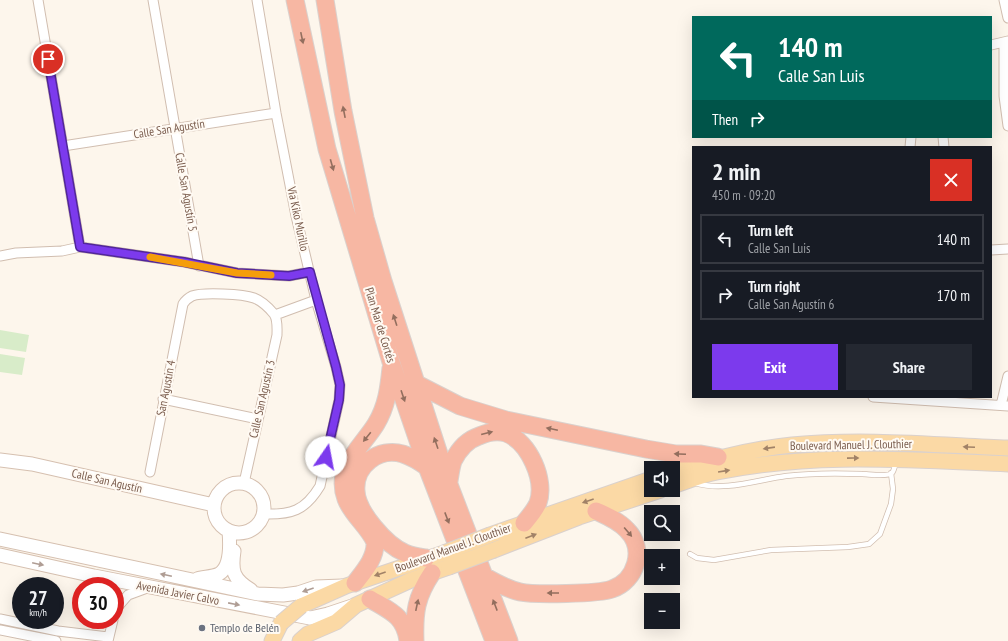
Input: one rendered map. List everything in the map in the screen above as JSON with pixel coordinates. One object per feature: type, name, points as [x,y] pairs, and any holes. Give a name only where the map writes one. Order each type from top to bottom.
[{"type":"highway","name":"Plan Mar de Cortés","points":[[295,0],[327,150],[391,362],[427,467],[494,641]]},
{"type":"highway","name":"Plan Mar de Cortés","points":[[325,0],[343,111],[365,218],[382,281],[448,482],[509,641]]},
{"type":"highway","points":[[351,584],[370,562],[375,547],[372,536],[345,498],[343,481],[347,465],[352,456],[374,428],[384,408],[389,386],[391,362]]},
{"type":"highway","points":[[415,383],[460,406],[506,420],[646,449],[718,457]]},
{"type":"highway","points":[[448,482],[453,462],[461,448],[472,438],[487,433],[497,432],[513,437],[524,447],[533,462],[539,483],[538,502],[524,523]]},
{"type":"highway","points":[[416,641],[416,602],[429,566],[406,554],[381,534],[362,510],[357,499],[356,485],[358,475],[363,467],[368,461],[379,455],[390,453],[402,454],[427,467]]},
{"type":"highway","points":[[484,576],[500,586],[522,592],[589,593],[610,590],[617,587],[628,579],[634,569],[636,563],[636,546],[632,535],[620,524],[596,511]]},
{"type":"highway","points":[[363,602],[401,620],[407,632],[408,641]]},
{"type":"main road","name":"Boulevard Manuel J. Clouthier","points":[[680,470],[718,457],[792,445],[832,443],[908,444],[1008,448]]},
{"type":"main road","name":"Boulevard Manuel J. Clouthier","points":[[680,484],[716,472],[786,461],[829,458],[898,459],[1008,464]]},
{"type":"main road","name":"Boulevard Manuel J. Clouthier","points":[[300,641],[308,634],[336,622],[363,602],[411,580],[444,553],[490,535],[644,481]]},
{"type":"main road","name":"Boulevard Manuel J. Clouthier","points":[[272,641],[281,623],[301,606],[351,584],[429,566],[449,567],[596,511],[644,495]]},
{"type":"street","points":[[38,0],[80,247]]},
{"type":"street","name":"Calle San Agustín 5","points":[[153,0],[174,129],[199,266]]},
{"type":"street","name":"Vía Kiko Murillo","points":[[257,0],[276,113],[316,300],[340,385],[339,400],[320,486],[306,504],[295,511],[287,514],[264,514]]},
{"type":"street","points":[[1004,0],[1008,18]]},
{"type":"street","points":[[992,45],[1006,42],[1004,96],[1008,126]]},
{"type":"street","name":"Calle San Agustín","points":[[63,146],[276,113]]},
{"type":"street","points":[[0,256],[16,253],[62,251],[80,247],[184,262],[237,273],[289,276],[310,272]]},
{"type":"street","points":[[992,250],[1008,249]]},
{"type":"street","name":"San Agustin 4","points":[[150,472],[163,399],[183,304],[188,299],[198,295],[238,294],[254,298],[265,305],[275,315]]},
{"type":"street","points":[[275,315],[316,300]]},
{"type":"street","name":"Calle San Agustín 3","points":[[244,483],[277,335],[275,315]]},
{"type":"street","points":[[904,398],[1005,405],[1008,376]]},
{"type":"street","points":[[163,399],[258,419]]},
{"type":"street","name":"Calle San Agustín","points":[[0,460],[32,464],[214,505]]},
{"type":"street","points":[[244,483],[258,491],[264,506],[264,514],[257,526],[251,530],[234,532],[217,520],[214,505],[221,490],[228,485],[244,483]]},
{"type":"street","points":[[192,580],[216,575],[222,571],[234,532]]},
{"type":"street","points":[[234,532],[233,572],[237,580],[258,594]]},
{"type":"street","points":[[0,534],[17,543]]},
{"type":"street","name":"Avenida Javier Calvo","points":[[0,539],[258,594],[283,595],[298,593],[316,587],[351,584]]},
{"type":"street","name":"Avenida Javier Calvo","points":[[0,555],[94,576],[310,618],[328,614],[363,602]]},
{"type":"street","points":[[124,600],[128,595],[149,587]]},
{"type":"street","points":[[0,619],[58,631],[108,639],[111,629]]},
{"type":"street","points":[[0,630],[56,641]]},
{"type":"lane","points":[[690,554],[697,558],[714,560],[771,550],[869,544],[880,534],[891,504],[893,489],[892,473],[898,459]]},
{"type":"lane","points":[[688,481],[703,486],[724,486],[785,476],[818,473],[874,474],[887,476],[892,473]]},
{"type":"green space","points":[[0,330],[29,335],[26,352],[0,348]]},
{"type":"green space","points":[[0,354],[25,358],[22,375],[0,372]]},
{"type":"slow traffic","points":[[150,257],[184,262],[237,273],[271,275]]},
{"type":"place","name":"Templo de Belén","points":[[202,628]]},
{"type":"route","points":[[48,59],[80,247],[184,262],[237,273],[289,276],[310,272],[316,300],[340,385],[339,400],[326,457]]}]
